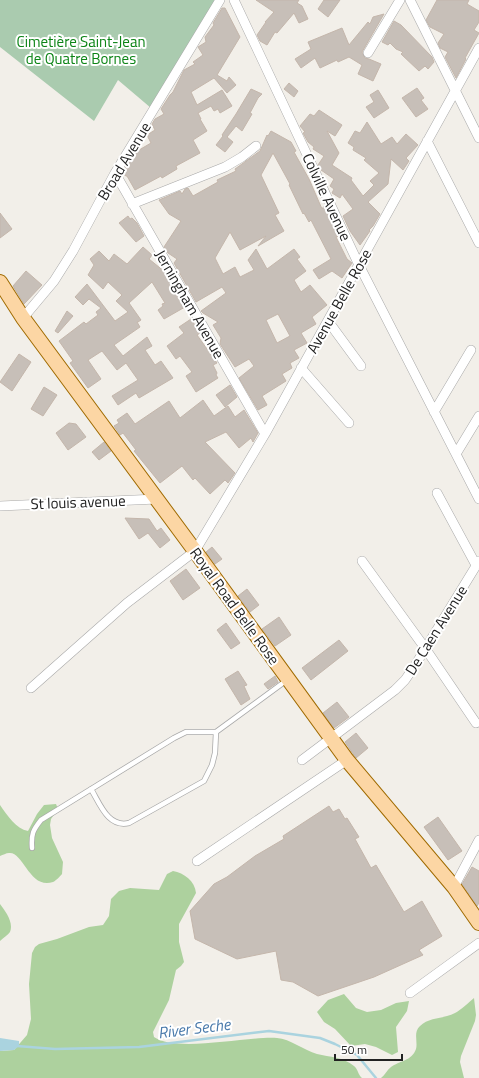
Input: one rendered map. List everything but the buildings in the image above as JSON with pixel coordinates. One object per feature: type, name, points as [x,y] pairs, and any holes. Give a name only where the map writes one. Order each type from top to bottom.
[{"type":"main road","name":"Royal Road Belle Rose","points":[[0,282],[23,318],[347,760],[454,887],[479,923]]},
{"type":"street","name":"Broad Avenue","points":[[23,318],[54,281],[73,251],[114,173],[220,0]]},
{"type":"street","name":"Colville Avenue","points":[[234,0],[359,265],[479,499]]},
{"type":"street","points":[[368,53],[400,0]]},
{"type":"street","points":[[410,0],[479,138]]},
{"type":"street","name":"Avenue Belle Rose","points":[[195,552],[265,434],[479,48]]},
{"type":"street","points":[[427,141],[479,243]]},
{"type":"street","points":[[132,204],[225,166],[242,157],[256,146]]},
{"type":"street","name":"Jerningham Avenue","points":[[114,173],[265,434]]},
{"type":"street","points":[[328,321],[361,366]]},
{"type":"street","points":[[434,412],[471,350]]},
{"type":"street","points":[[301,368],[349,423]]},
{"type":"street","points":[[456,454],[479,416]]},
{"type":"street","points":[[437,493],[477,563]]},
{"type":"street","name":"St louis avenue","points":[[0,506],[156,499]]},
{"type":"street","points":[[31,688],[127,603],[195,552]]},
{"type":"street","points":[[362,561],[425,648],[476,723]]},
{"type":"street","name":"De Caen Avenue","points":[[302,760],[395,690],[405,680],[477,563]]},
{"type":"street","points":[[197,861],[347,760]]},
{"type":"street","points":[[454,887],[479,840]]},
{"type":"street","points":[[410,993],[479,943]]},
{"type":"lane","points":[[32,848],[32,833],[42,820],[174,738],[186,732],[216,732],[288,680]]},
{"type":"lane","points":[[91,789],[106,815],[113,822],[120,824],[129,823],[204,781],[212,765],[217,741],[216,732]]},
{"type":"green space","name":"Cimetière Saint-Jean de Quatre Bornes","points":[[0,0],[216,0],[151,108],[118,80],[94,121],[0,47]]},
{"type":"green space","points":[[56,804],[58,809],[51,819],[50,825],[52,838],[63,862],[62,874],[57,880],[45,883],[38,881],[14,854],[8,853],[0,856],[0,805],[16,825],[28,831],[37,814],[44,805]]},
{"type":"green space","points":[[173,871],[188,878],[194,885],[196,893],[179,924],[179,942],[184,962],[176,970],[169,1000],[153,1032],[154,1037],[165,1042],[179,1044],[277,1038],[292,1042],[317,1054],[350,1063],[355,1067],[362,1078],[0,1078],[0,1051],[14,1050],[27,1035],[31,1019],[29,984],[32,953],[35,947],[39,944],[89,927],[103,925],[109,916],[111,899],[119,891],[130,888],[159,890],[167,874]]},
{"type":"green space","points":[[0,904],[10,921],[11,928],[10,932],[0,941]]},
{"type":"green space","points":[[344,994],[356,1008],[367,1012],[381,1010],[396,1003],[409,1001],[407,1011],[396,1027],[398,1052],[392,1055],[376,1047],[365,1044],[351,1046],[335,1029],[324,1022],[317,1012],[328,1000]]},
{"type":"green space","points":[[474,998],[476,1015],[475,1021],[460,1062],[464,1078],[381,1078],[391,1067],[412,1056],[416,1049],[417,1031],[420,1026],[428,1021],[455,1013]]},
{"type":"water","points":[[0,1038],[19,1041],[19,1046],[14,1050],[0,1051]]},
{"type":"waterway","name":"River Seche","points":[[17,1046],[55,1049],[139,1047],[269,1031],[320,1038],[335,1044],[357,1055],[376,1078]]}]
